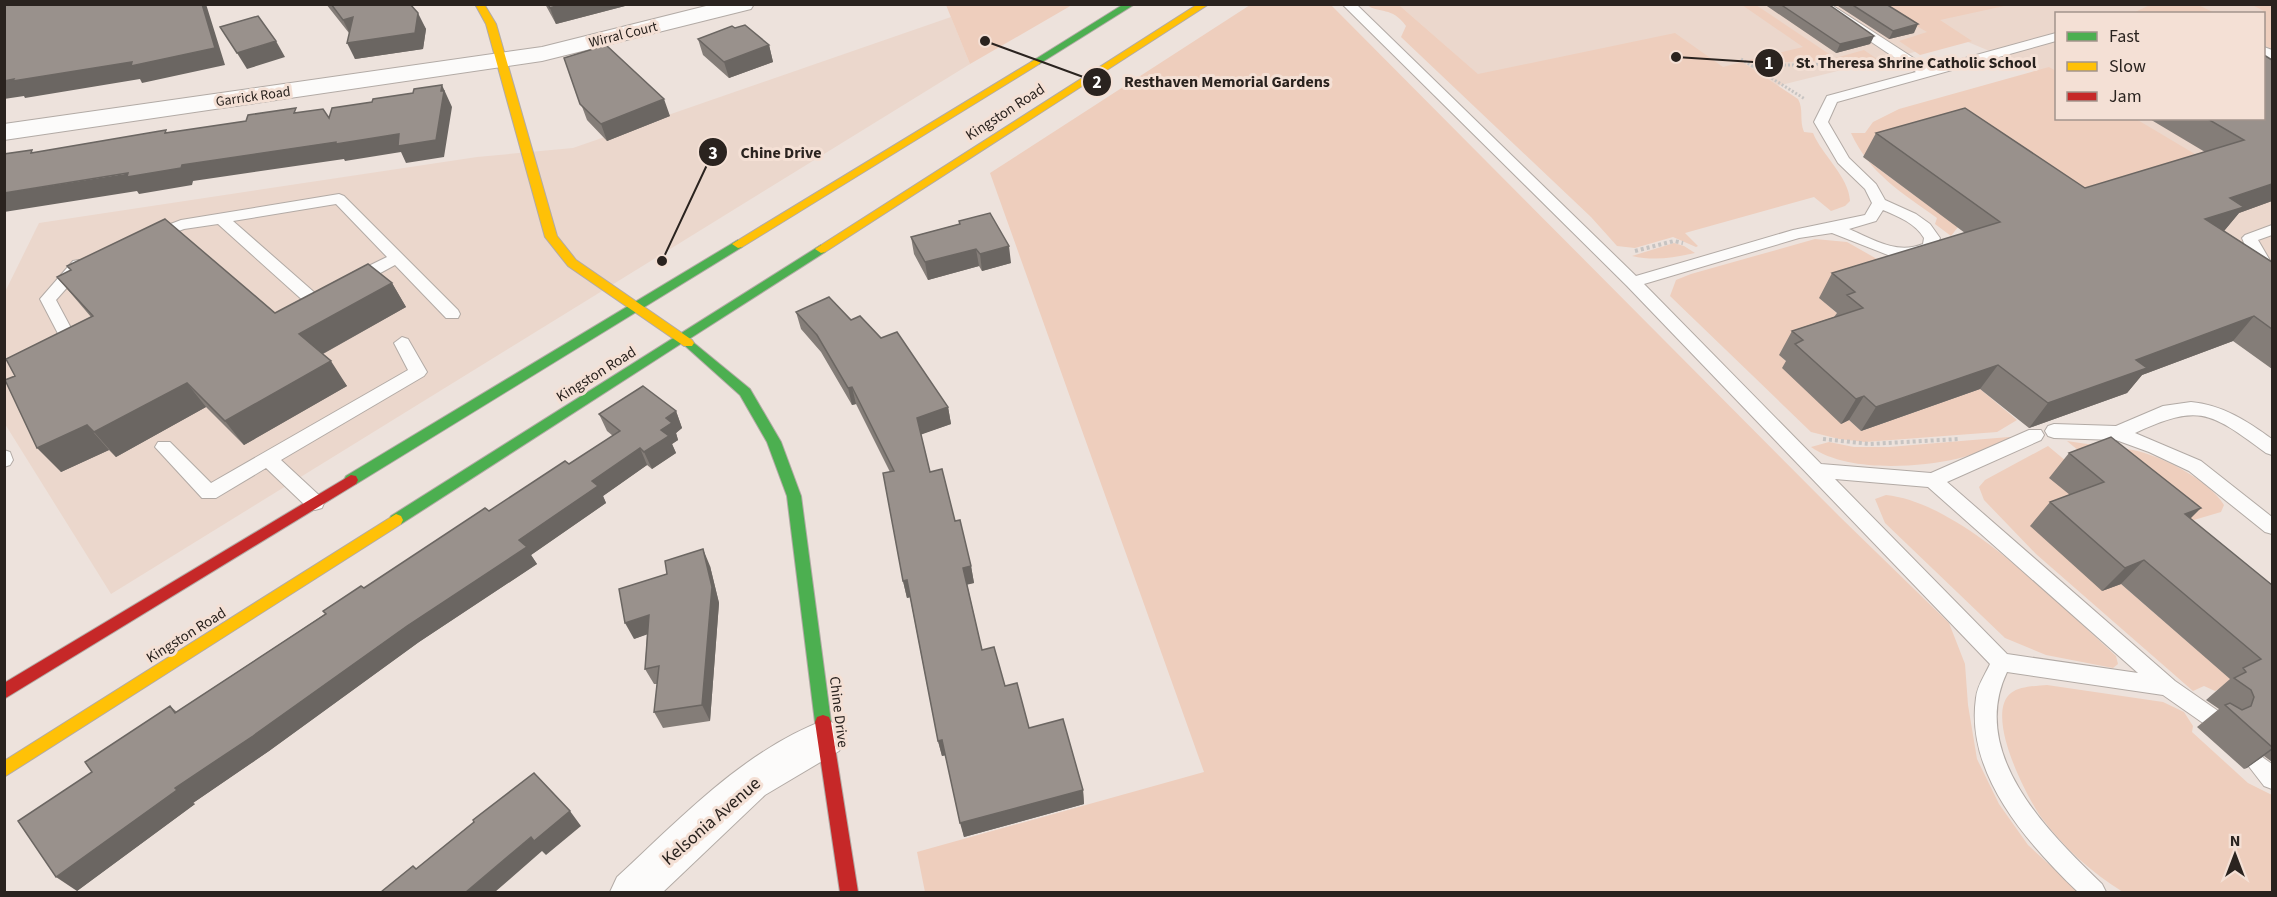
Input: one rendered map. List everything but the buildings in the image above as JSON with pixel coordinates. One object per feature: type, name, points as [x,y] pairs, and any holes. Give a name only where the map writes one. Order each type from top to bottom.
[{"type":"main road","name":"Chine Drive","points":[[479,4],[490,24],[502,60],[551,237],[572,263],[682,339],[715,364],[745,392],[762,419],[783,465],[794,496],[797,515],[825,738],[849,892]]},
{"type":"main road","name":"Kingston Road","points":[[4,692],[1131,4]]},
{"type":"main road","name":"Kingston Road","points":[[4,770],[1205,4]]},
{"type":"street","name":"Wirral Court","points":[[502,60],[542,54],[743,4]]},
{"type":"street","name":"Garrick Road","points":[[4,132],[502,60]]},
{"type":"street","name":"Kelsonia Avenue","points":[[632,892],[751,782],[825,738]]},
{"type":"lane","points":[[1348,4],[1633,282],[1820,471],[2001,662],[2168,687]]},
{"type":"lane","points":[[1821,4],[1927,73]]},
{"type":"lane","points":[[1833,228],[1851,234],[1882,250],[1902,254],[1919,253],[1929,247],[1932,238],[1925,227],[1911,217],[1879,203],[1870,187],[1843,159],[1821,122],[1832,99],[2055,37]]},
{"type":"lane","points":[[138,242],[181,225],[339,199],[452,314]]},
{"type":"lane","points":[[1633,282],[1798,233],[1833,228],[1871,218],[1879,203]]},
{"type":"lane","points":[[222,219],[314,302],[397,258]]},
{"type":"lane","points":[[2272,230],[2250,238],[2254,251],[2265,267],[2272,272]]},
{"type":"lane","points":[[71,343],[48,299],[75,266],[96,258]]},
{"type":"lane","points":[[164,447],[209,493],[418,372],[402,343]]},
{"type":"lane","points":[[2117,433],[2177,409],[2204,409],[2228,417],[2272,448]]},
{"type":"lane","points":[[2054,431],[2117,433],[2155,447],[2195,466],[2272,527]]},
{"type":"lane","points":[[1820,471],[1933,480],[2035,435]]},
{"type":"lane","points":[[268,459],[315,502]]},
{"type":"lane","points":[[1933,480],[2168,687],[2213,720]]},
{"type":"lane","points":[[2001,662],[1986,699],[1988,735],[2004,786],[2046,846],[2094,892]]},
{"type":"path","points":[[1741,59],[1826,112]]},
{"type":"path","points":[[1752,66],[1910,62]]},
{"type":"path","points":[[1779,430],[1855,444],[1968,438]]},
{"type":"shaded area","points":[[1330,4],[1839,516],[1949,623],[1965,664],[1968,705],[1977,759],[1999,804],[2028,845],[2079,892],[925,892],[917,852],[1204,772],[990,173],[1250,5]]},
{"type":"shaded area","points":[[2196,4],[2213,12],[2135,12],[2150,5]]},
{"type":"shaded area","points":[[946,5],[1072,5],[970,64]]},
{"type":"shaded area","points":[[1367,5],[1399,5],[1478,74],[1675,33],[1723,67],[1742,62],[1798,99],[1804,132],[1813,133],[1845,183],[1850,201],[1845,206],[1831,211],[1814,197],[1685,233],[1698,246],[1696,247],[1673,237],[1635,248],[1617,246],[1591,217],[1401,37],[1406,26],[1401,20],[1391,13]]},
{"type":"shaded area","points":[[1399,5],[2272,5],[2272,299],[2210,222],[2253,207],[2115,120],[2265,120],[2265,12],[2055,12],[2055,82],[2036,70],[1963,40],[1554,141]]},
{"type":"shaded area","points":[[1742,5],[1756,5],[1835,58],[1864,50],[1877,59],[1753,63],[1749,60],[1803,47]]},
{"type":"shaded area","points":[[1881,5],[2009,5],[1940,20],[1972,41],[1920,55],[1899,41],[1927,32]]},
{"type":"shaded area","points":[[2252,5],[2272,5],[2272,49],[2265,46],[2265,12],[2261,12],[2264,11]]},
{"type":"shaded area","points":[[951,17],[970,64],[111,594],[5,424],[4,294],[39,223],[477,157],[573,148]]},
{"type":"shaded area","points":[[2049,67],[2055,70],[2055,120],[2138,120],[2210,163],[2057,216],[1866,159],[1851,133],[1865,133],[1873,122],[1899,109]]},
{"type":"shaded area","points":[[1869,161],[1958,227],[1951,236],[1935,224],[1937,218],[1888,181]]},
{"type":"shaded area","points":[[1815,239],[1847,242],[1877,259],[1895,263],[1820,298],[1841,317],[1849,333],[1780,355],[1790,365],[1783,368],[1841,423],[1849,420],[1861,431],[1980,389],[2017,420],[1997,432],[1865,442],[1811,432],[1670,296],[1676,280],[1691,274]]},
{"type":"shaded area","points":[[1674,243],[1695,253],[1664,258],[1632,256]]},
{"type":"shaded area","points":[[2018,438],[1956,459],[1901,466],[1843,461],[1811,447],[1829,442],[1854,447],[1889,447]]},
{"type":"shaded area","points":[[2067,441],[2133,450],[2171,463],[2208,487],[2224,505],[2221,512],[2170,527]]},
{"type":"shaded area","points":[[2048,446],[2108,496],[2076,501],[2121,584],[2234,682],[2215,691],[2204,686],[2193,691],[2036,554],[1984,500],[1979,487],[1985,480]]},
{"type":"shaded area","points":[[1886,495],[1916,502],[1946,516],[1978,536],[2067,610],[2116,656],[2118,664],[2113,668],[2046,655],[2005,638],[1885,523],[1875,499]]},
{"type":"shaded area","points":[[2047,685],[2163,702],[2184,712],[2193,726],[2192,732],[2248,783],[2272,795],[2272,892],[2123,892],[2079,859],[2059,839],[2034,807],[2010,755],[2005,736],[2002,718],[2004,703],[2011,693],[2024,688]]},
{"type":"traffic: fast","points":[[1036,62],[1131,4]]},
{"type":"traffic: fast","points":[[351,480],[738,244]]},
{"type":"traffic: fast","points":[[396,520],[821,249]]},
{"type":"traffic: fast","points":[[688,343],[745,392],[774,442],[794,496],[823,722]]},
{"type":"traffic: slow","points":[[479,4],[491,24],[551,237],[572,263],[688,343]]},
{"type":"traffic: slow","points":[[821,249],[1205,4]]},
{"type":"traffic: slow","points":[[738,244],[1036,62]]},
{"type":"traffic: slow","points":[[4,770],[396,520]]},
{"type":"traffic: jam","points":[[4,692],[351,480]]},
{"type":"traffic: jam","points":[[823,722],[849,892]]},
{"type":"place","name":"Resthaven Memorial Gardens","points":[[985,41]]},
{"type":"place","name":"St. Theresa Shrine Catholic School","points":[[1676,57]]},
{"type":"place","name":"Chine Drive","points":[[662,261]]}]
